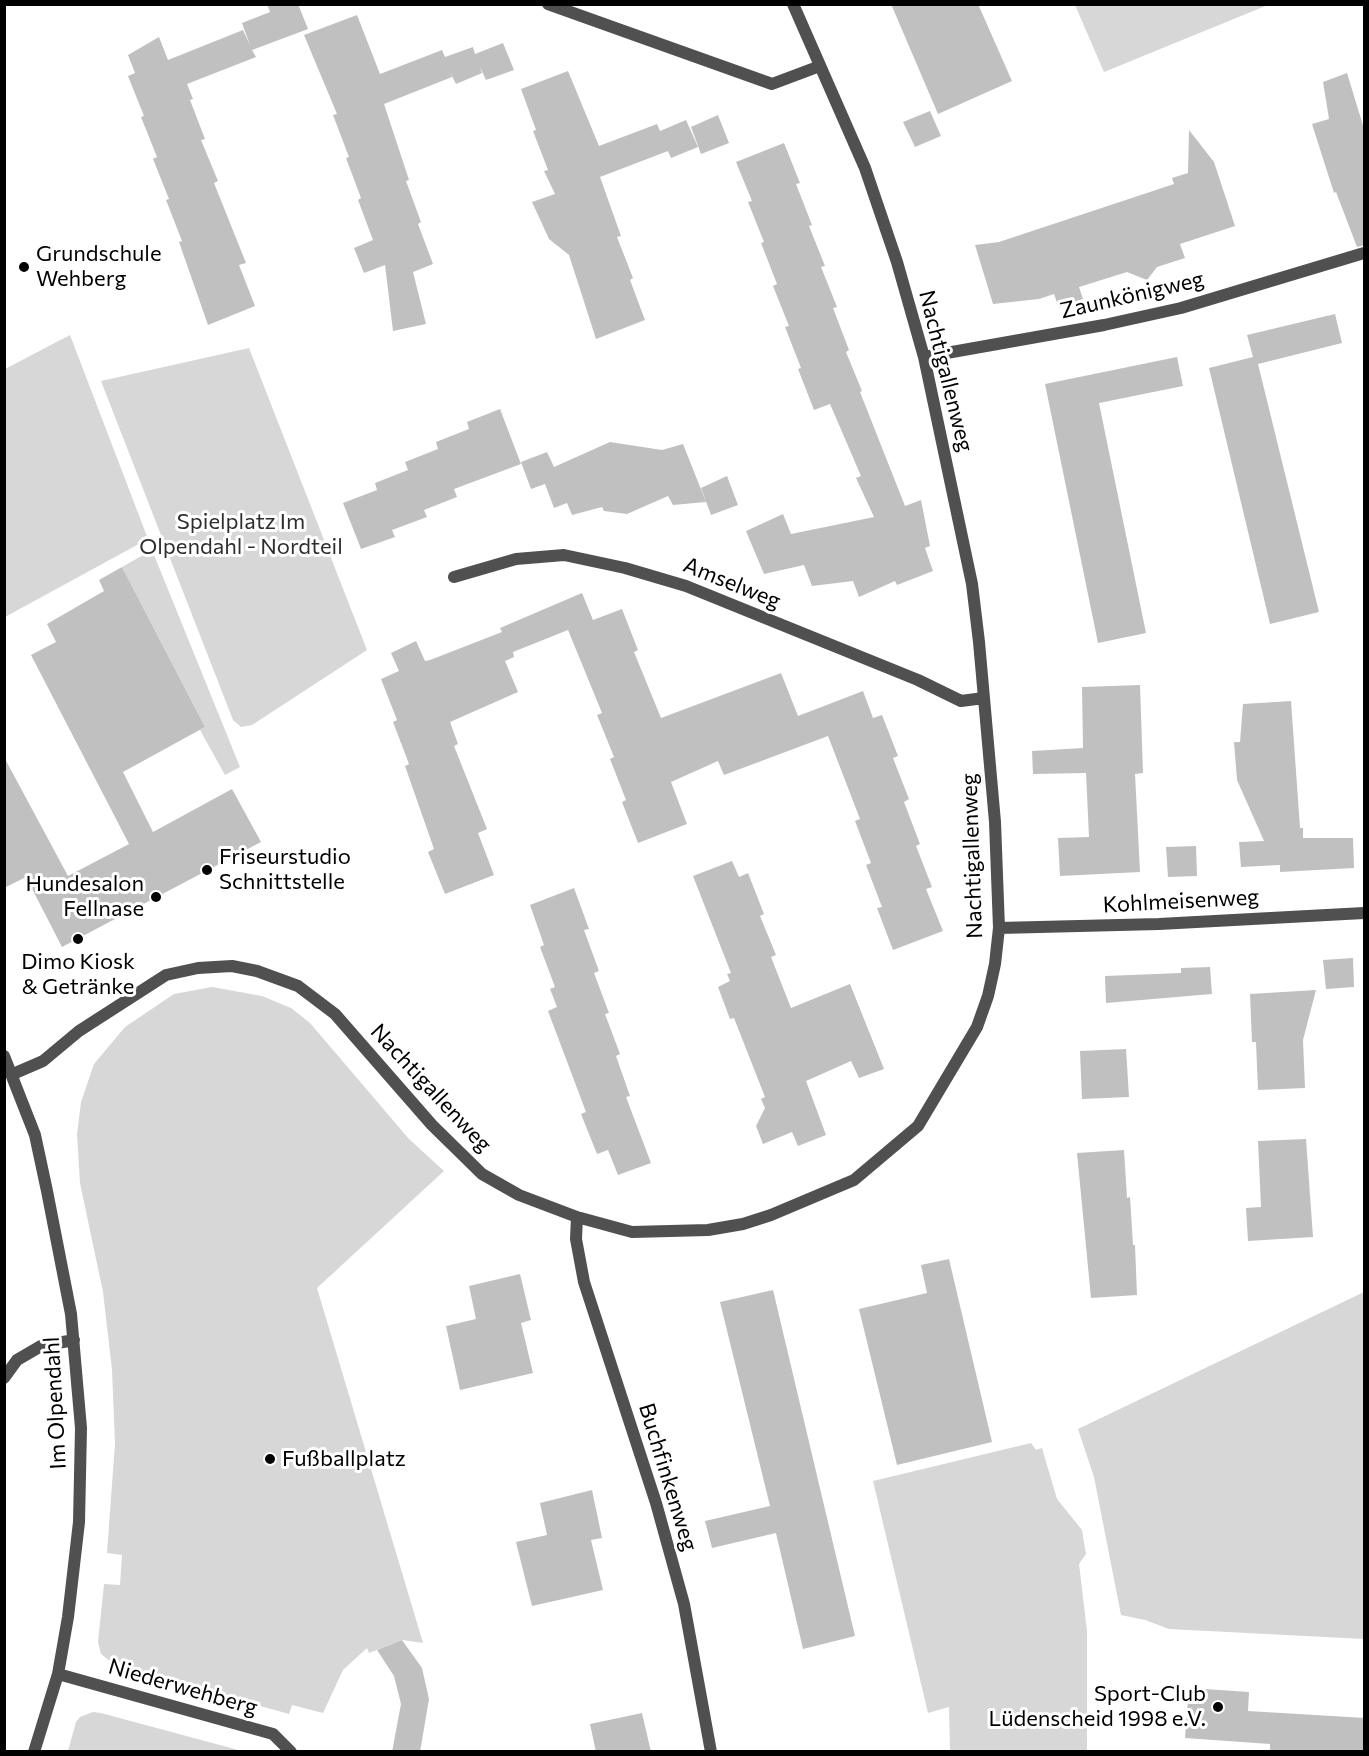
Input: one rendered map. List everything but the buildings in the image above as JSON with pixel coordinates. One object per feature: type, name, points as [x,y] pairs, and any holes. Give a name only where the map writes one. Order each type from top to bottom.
[{"type":"street","points":[[548,4],[772,84],[820,66]]},
{"type":"street","name":"Nachtigallenweg","points":[[13,1074],[43,1061],[79,1031],[166,975],[198,968],[232,966],[257,971],[298,986],[335,1014],[432,1125],[482,1174],[519,1195],[577,1217],[632,1232],[708,1230],[743,1224],[771,1215],[854,1180],[918,1126],[977,1027],[988,996],[999,928],[995,822],[972,584],[924,357],[897,262],[865,168],[793,4]]},
{"type":"street","name":"Zaunkönigweg","points":[[924,357],[1170,310],[1365,253]]},
{"type":"street","name":"Zaunkönigweg","points":[[1344,259],[1365,262]]},
{"type":"street","name":"Amselweg","points":[[454,577],[516,560],[564,555],[625,568],[686,585],[918,680],[961,701],[984,698]]},
{"type":"street","name":"Kohlmeisenweg","points":[[999,928],[1150,924],[1365,913]]},
{"type":"street","name":"Im Olpendahl","points":[[4,1056],[13,1074],[35,1135],[74,1340],[81,1428],[78,1522],[58,1674],[34,1752]]},
{"type":"street","name":"Buchfinkenweg","points":[[577,1217],[576,1239],[584,1282],[656,1503],[684,1604],[711,1752]]},
{"type":"street","points":[[4,1378],[16,1360],[41,1346],[74,1340]]},
{"type":"street","name":"Niederwehberg","points":[[58,1674],[273,1734],[291,1752]]},
{"type":"green space","points":[[1075,5],[1268,5],[1104,72]]},
{"type":"green space","points":[[70,335],[148,539],[5,617],[5,369]]},
{"type":"green space","name":"Spielplatz Im Olpendahl - Nordteil","points":[[249,348],[367,650],[252,725],[241,727],[233,720],[101,381]]},
{"type":"green space","points":[[152,550],[240,767],[225,775],[200,730],[205,727],[122,567]]},
{"type":"green space","points":[[212,987],[262,996],[291,1008],[310,1023],[409,1139],[444,1171],[317,1288],[423,1643],[402,1640],[369,1653],[367,1648],[343,1670],[323,1713],[292,1705],[289,1714],[116,1666],[101,1654],[98,1642],[104,1584],[120,1585],[122,1555],[107,1553],[115,1443],[112,1370],[103,1292],[80,1183],[77,1134],[81,1102],[94,1064],[125,1027],[174,994]]},
{"type":"green space","points":[[1364,1292],[1364,1639],[1169,1629],[1145,1620],[1121,1615],[1094,1477],[1078,1429]]},
{"type":"green space","points":[[1031,1443],[1036,1450],[1042,1448],[1057,1499],[1082,1530],[1086,1554],[1079,1564],[1087,1631],[1087,1751],[950,1751],[949,1707],[928,1713],[873,1481]]},
{"type":"green space","points":[[93,1712],[242,1751],[68,1751],[76,1722],[80,1717]]},
{"type":"place","name":"Grundschule Wehberg","points":[[24,267]]},
{"type":"place","name":"Friseurstudio Schnittstelle","points":[[207,870]]},
{"type":"place","name":"Hundesalon Fellnase","points":[[156,897]]},
{"type":"place","name":"Dimo Kiosk & Getränke","points":[[78,939]]},
{"type":"place","name":"Fußballplatz","points":[[270,1459]]},
{"type":"place","name":"Sport-Club Lüdenscheid 1998 e.V.","points":[[1218,1707]]}]
